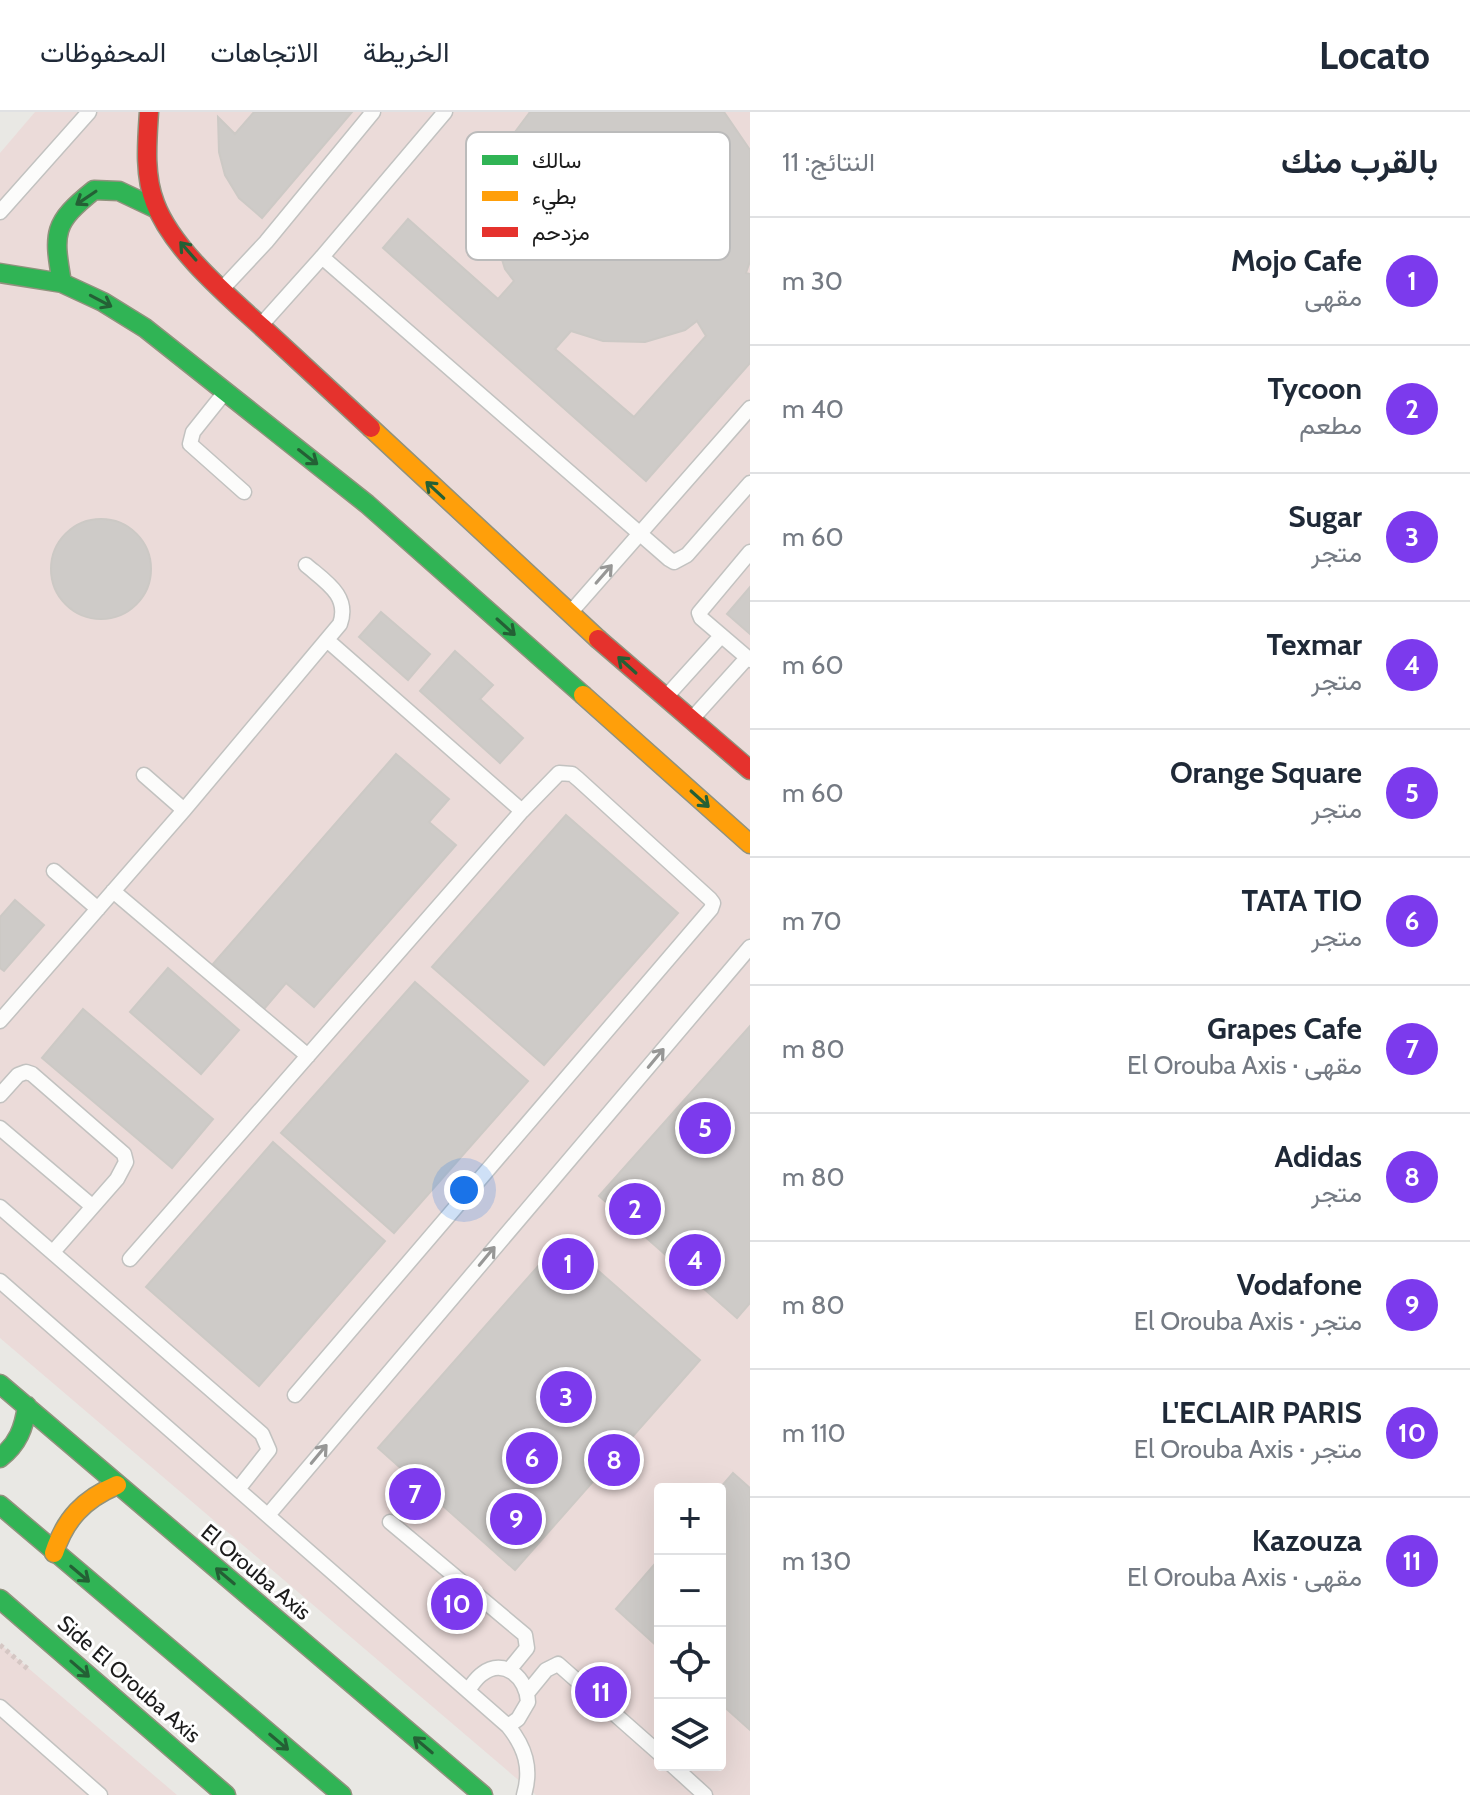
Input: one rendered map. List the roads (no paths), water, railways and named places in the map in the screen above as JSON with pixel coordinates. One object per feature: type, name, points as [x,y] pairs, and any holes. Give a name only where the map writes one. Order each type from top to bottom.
[{"type":"street","points":[[149,112],[148,168],[157,209],[174,235],[222,290],[570,614],[750,770]]},
{"type":"street","points":[[62,283],[57,255],[58,232],[68,211],[85,197],[94,190],[119,191],[157,209]]},
{"type":"street","points":[[0,273],[62,283],[103,302],[145,328],[367,504],[750,844]]},
{"type":"street","name":"El Orouba Axis","points":[[0,1384],[483,1795]]},
{"type":"street","points":[[0,1458],[18,1440],[25,1424],[27,1406]]},
{"type":"street","points":[[54,1553],[59,1537],[76,1510],[95,1495],[117,1485]]},
{"type":"street","points":[[0,1505],[342,1795]]},
{"type":"street","name":"Side El Orouba Axis","points":[[0,1599],[226,1795]]},
{"type":"lane","points":[[0,212],[89,112]]},
{"type":"lane","points":[[222,290],[266,242],[373,112]]},
{"type":"lane","points":[[259,327],[445,112]]},
{"type":"lane","points":[[322,257],[638,535],[674,562],[680,560],[750,483]]},
{"type":"lane","points":[[226,392],[193,432],[190,444],[244,492]]},
{"type":"lane","points":[[570,614],[750,408]]},
{"type":"lane","points":[[691,720],[749,659],[701,618],[700,611],[750,552]]},
{"type":"lane","points":[[0,1021],[327,640],[343,616],[341,600],[333,588],[306,565]]},
{"type":"lane","points":[[665,699],[721,636]]},
{"type":"lane","points":[[327,640],[522,811]]},
{"type":"lane","points":[[130,1259],[522,811],[559,773],[572,774],[710,899],[713,903],[711,909],[295,1395]]},
{"type":"lane","points":[[144,775],[184,810]]},
{"type":"lane","points":[[54,871],[98,909]]},
{"type":"lane","points":[[113,891],[308,1056]]},
{"type":"lane","points":[[269,1514],[750,947]]},
{"type":"lane","points":[[0,1095],[18,1075],[26,1072],[32,1074],[124,1154],[124,1169],[53,1252]]},
{"type":"lane","points":[[0,1128],[92,1206]]},
{"type":"lane","points":[[0,1207],[262,1434],[269,1450],[239,1488]]},
{"type":"lane","points":[[0,1281],[508,1726],[525,1753],[528,1768],[524,1795]]},
{"type":"lane","points":[[390,1522],[525,1635],[527,1648],[509,1670]]},
{"type":"lane","points":[[508,1726],[524,1711],[528,1692],[546,1670],[558,1664],[654,1749]]},
{"type":"lane","points":[[468,1690],[490,1670],[509,1670],[524,1683],[528,1692]]},
{"type":"lane","points":[[0,1707],[100,1795]]},
{"type":"lane","points":[[679,1771],[705,1795]]},
{"type":"place","name":"Orange Square","points":[[705,1128]]},
{"type":"place","name":"Tycoon","points":[[635,1209]]},
{"type":"place","name":"Texmar","points":[[695,1260]]},
{"type":"place","name":"Mojo Cafe","points":[[568,1264]]},
{"type":"place","name":"Sugar","points":[[566,1397]]},
{"type":"place","name":"TATA TIO","points":[[532,1458]]},
{"type":"place","name":"Adidas","points":[[614,1460]]},
{"type":"place","name":"Grapes Cafe","points":[[415,1494]]},
{"type":"place","name":"Vodafone","points":[[516,1519]]},
{"type":"place","name":"L'ECLAIR PARIS","points":[[457,1604]]},
{"type":"place","name":"Kazouza","points":[[601,1692]]}]
